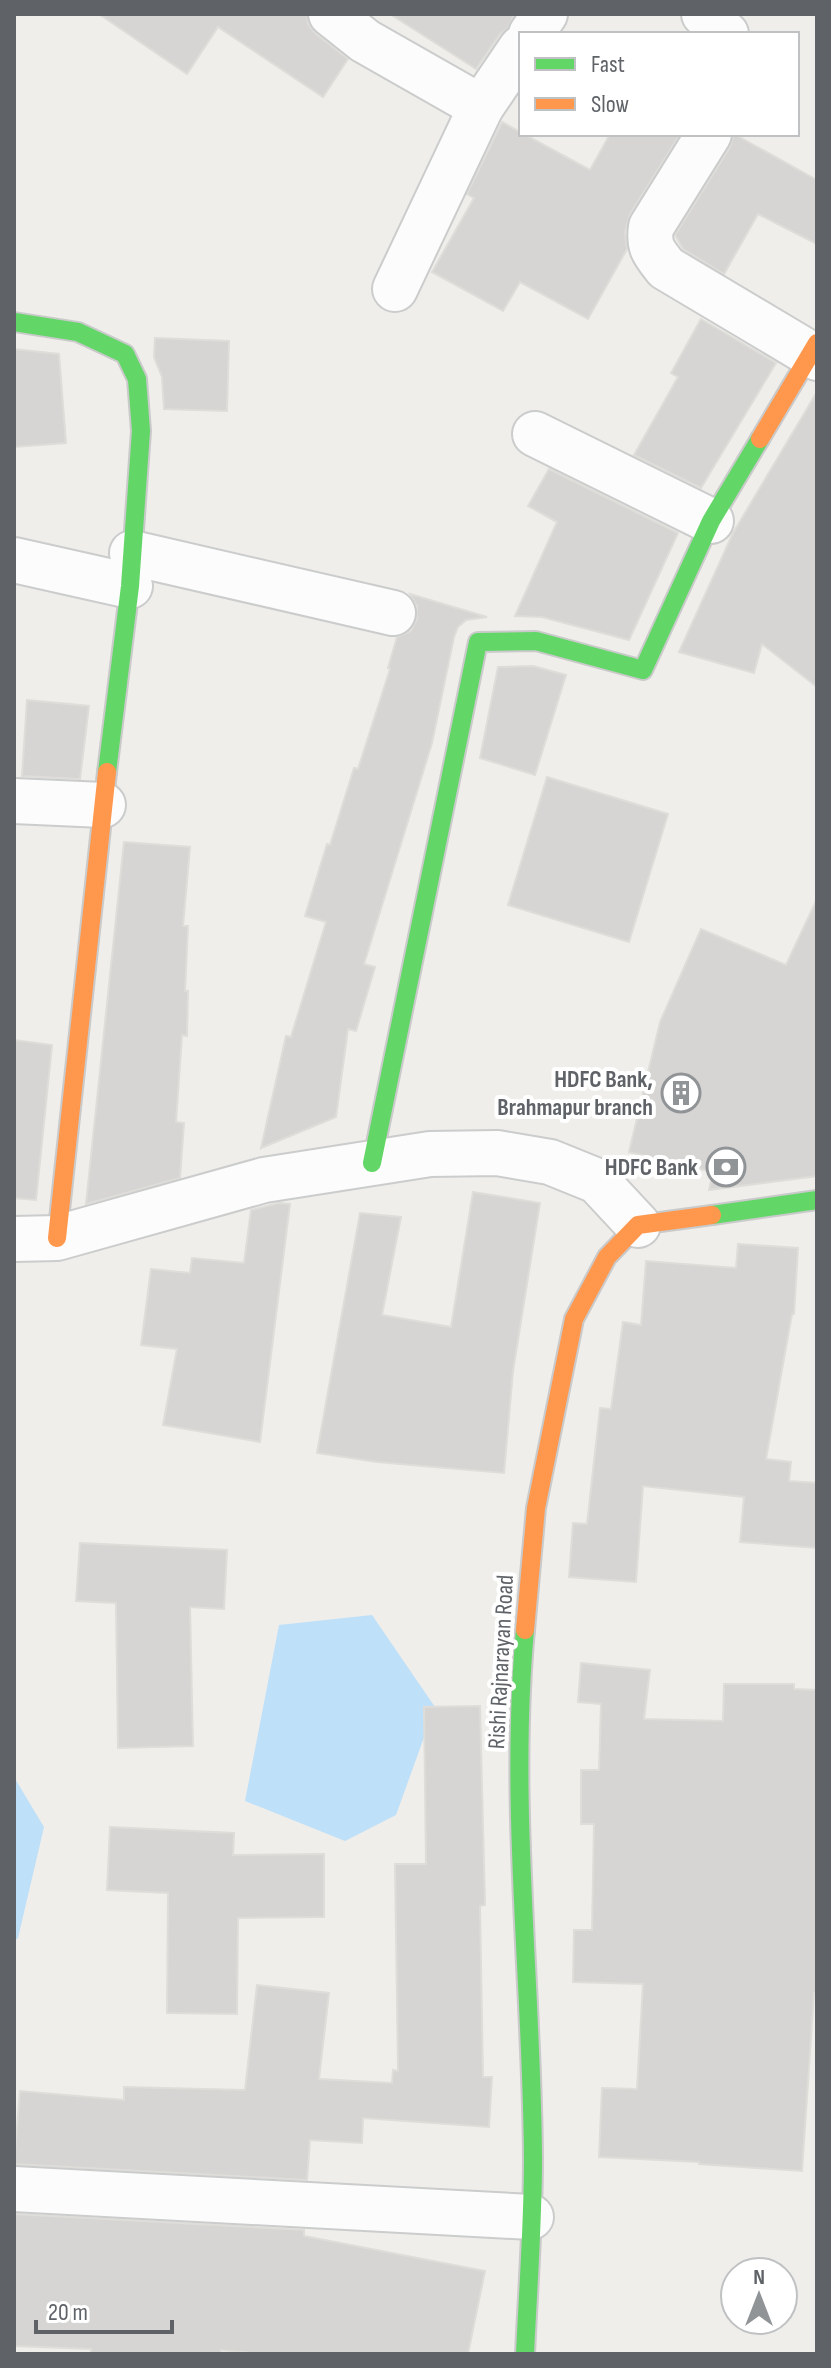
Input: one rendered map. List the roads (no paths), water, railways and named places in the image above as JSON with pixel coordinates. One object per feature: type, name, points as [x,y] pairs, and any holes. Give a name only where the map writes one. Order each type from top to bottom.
[{"type":"street","points":[[331,14],[374,27],[481,107]]},
{"type":"street","points":[[532,32],[545,14]]},
{"type":"street","points":[[704,14],[724,32]]},
{"type":"street","points":[[395,289],[481,107],[519,51]]},
{"type":"street","points":[[372,1163],[478,642],[536,641],[643,670],[711,521],[815,351],[666,268],[649,242],[651,227],[708,136]]},
{"type":"street","points":[[14,322],[78,332],[125,354],[137,379],[141,431],[131,569],[57,1238]]},
{"type":"street","points":[[535,434],[711,521]]},
{"type":"street","points":[[14,560],[131,569],[393,613]]},
{"type":"street","points":[[14,801],[103,805]]},
{"type":"street","points":[[14,1239],[57,1238],[264,1180],[430,1154],[497,1153],[550,1162],[597,1181],[638,1225],[817,1200]]},
{"type":"street","name":"Rishi Rajnarayan Road","points":[[525,2354],[533,2160],[519,1694],[536,1508],[574,1319],[607,1257],[638,1225]]},
{"type":"street","points":[[14,2189],[531,2217]]},
{"type":"water","points":[[372,1615],[435,1707],[396,1815],[345,1841],[245,1801],[279,1625]]},
{"type":"water","points":[[14,1777],[44,1827],[18,1938],[14,1941]]},
{"type":"place","name":"HDFC Bank, Brahmapur branch","points":[[681,1093]]},
{"type":"place","name":"HDFC Bank","points":[[726,1167]]}]
